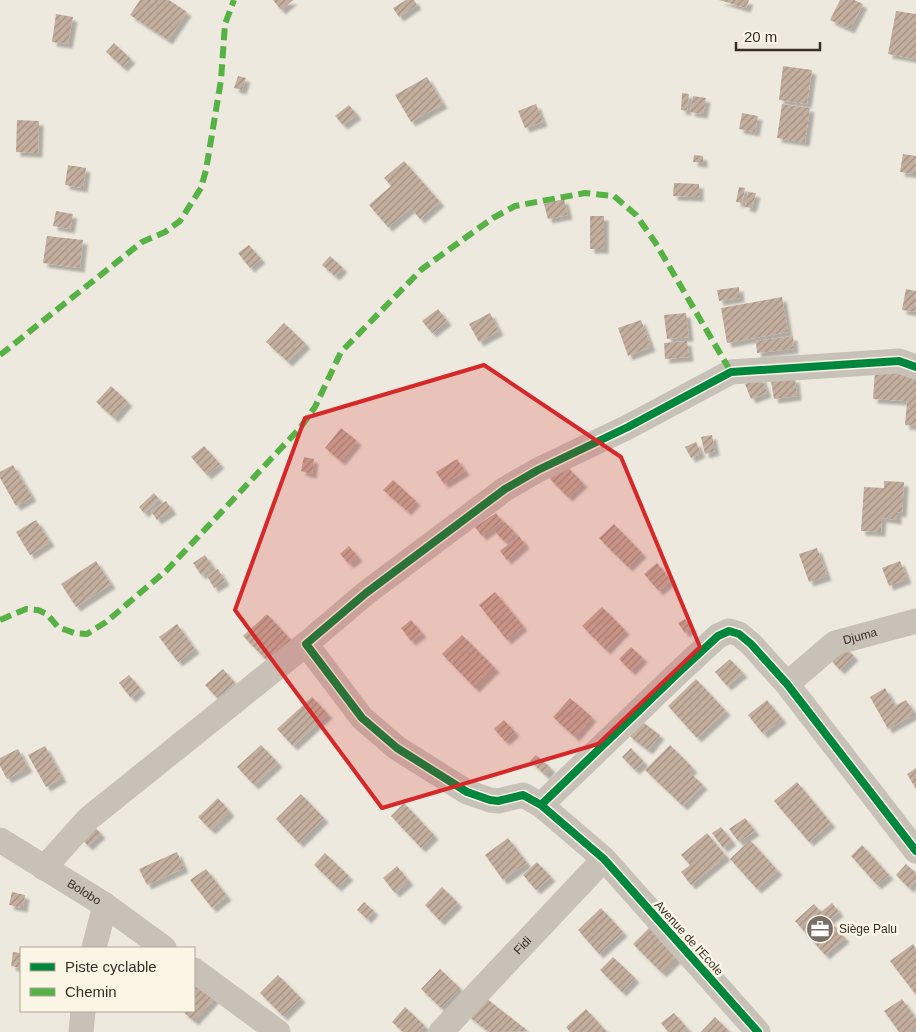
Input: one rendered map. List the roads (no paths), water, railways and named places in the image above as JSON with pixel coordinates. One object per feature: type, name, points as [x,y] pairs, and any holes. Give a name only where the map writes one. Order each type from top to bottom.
[{"type":"street","points":[[44,868],[88,819],[306,644],[366,593],[505,490],[538,470],[628,427],[731,372],[899,361],[916,367]]},
{"type":"street","name":"Djuma","points":[[787,684],[834,643],[916,621]]},
{"type":"street","points":[[541,805],[718,636],[729,631],[738,634],[751,644],[787,684],[916,851]]},
{"type":"street","name":"Avenue de l'Ecole","points":[[306,644],[362,718],[397,748],[467,792],[498,801],[523,795],[541,805],[604,859],[758,1032]]},
{"type":"street","name":"Bolobo","points":[[0,840],[104,905],[163,947]]},
{"type":"street","name":"Fidi","points":[[441,1032],[604,859]]},
{"type":"street","points":[[94,947],[104,905]]},
{"type":"street","points":[[195,971],[278,1032]]},
{"type":"street","points":[[80,1032],[83,1012]]},
{"type":"place","name":"Siège Palu","points":[[820,929]]}]
